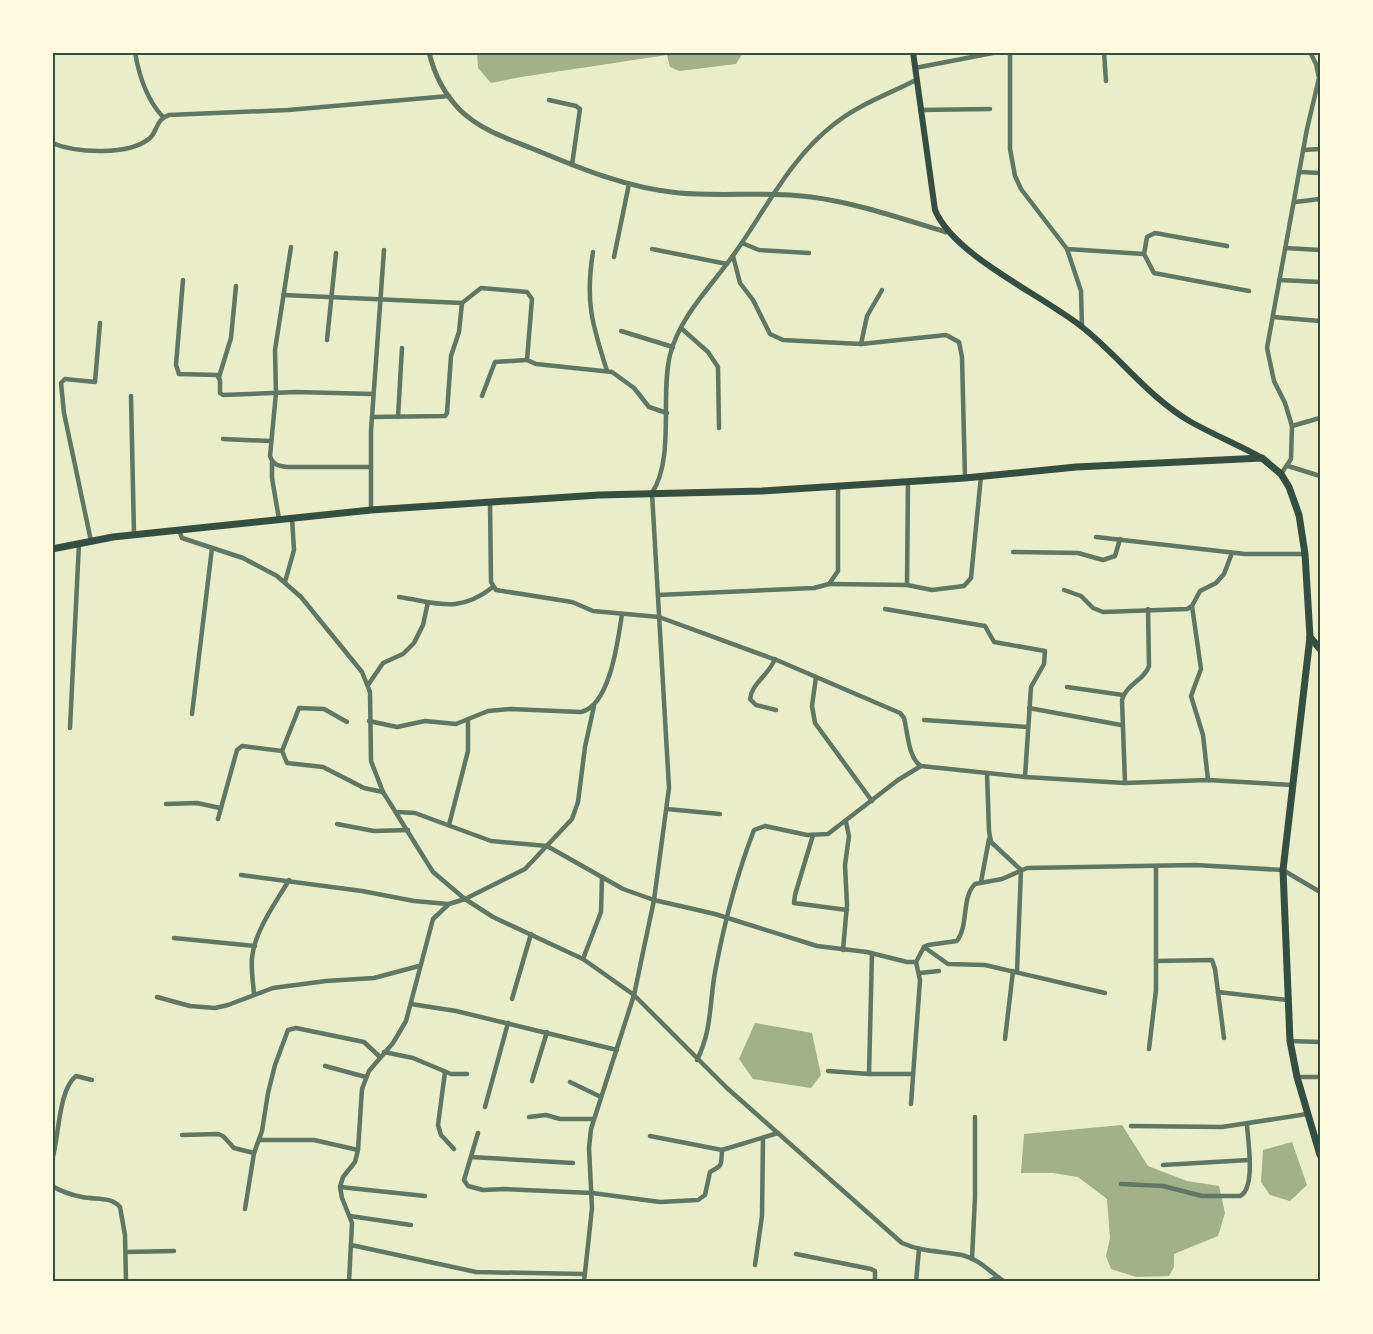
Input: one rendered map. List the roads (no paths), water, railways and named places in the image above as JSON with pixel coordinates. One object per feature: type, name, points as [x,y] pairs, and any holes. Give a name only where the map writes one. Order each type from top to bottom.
[{"type":"main road","points":[[915,54],[916,80],[935,210],[946,232],[965,248],[1082,327],[1154,394],[1190,421],[1262,458],[1280,474],[1289,488],[1299,515],[1305,554],[1310,637],[1283,870],[1290,1041],[1297,1077],[1320,1155]]},
{"type":"main road","points":[[52,549],[91,540],[371,510],[652,493],[762,491],[966,478],[1076,467],[1262,458]]},
{"type":"main road","points":[[1310,637],[1320,649]]},
{"type":"street","points":[[135,52],[138,71],[148,96],[154,107],[163,117]]},
{"type":"street","points":[[429,52],[436,77],[449,96],[461,111],[485,130],[572,165],[650,190],[701,195],[810,196],[841,202],[946,232]]},
{"type":"street","points":[[915,68],[998,52]]},
{"type":"street","points":[[1010,52],[1010,149],[1015,176],[1022,189],[1067,249],[1081,291],[1082,327]]},
{"type":"street","points":[[1104,52],[1106,81]]},
{"type":"street","points":[[1280,474],[1288,466],[1292,453],[1292,426],[1285,403],[1271,370],[1267,348],[1319,78],[1316,64],[1310,52]]},
{"type":"street","points":[[584,1282],[592,1193],[589,1148],[594,1120],[634,995],[654,900],[667,808],[670,773],[652,493],[660,475],[667,413],[668,364],[681,328],[742,243],[773,195],[807,150],[832,125],[849,114],[916,80]]},
{"type":"street","points":[[52,143],[76,151],[120,149],[146,141],[152,136],[158,121],[170,115],[288,110],[449,96]]},
{"type":"street","points":[[549,100],[576,106],[580,109],[572,165]]},
{"type":"street","points":[[920,110],[990,109]]},
{"type":"street","points":[[1304,150],[1320,149]]},
{"type":"street","points":[[1300,172],[1320,173]]},
{"type":"street","points":[[614,257],[629,184]]},
{"type":"street","points":[[1295,202],[1320,199]]},
{"type":"street","points":[[1227,246],[1155,233],[1147,237],[1144,254],[1154,273],[1249,291]]},
{"type":"street","points":[[742,243],[759,250],[809,253]]},
{"type":"street","points":[[278,519],[272,478],[274,471],[270,441],[276,393],[276,350],[291,247]]},
{"type":"street","points":[[652,248],[727,264]]},
{"type":"street","points":[[1285,248],[1320,250]]},
{"type":"street","points":[[1067,249],[1144,254]]},
{"type":"street","points":[[371,510],[373,394],[384,250]]},
{"type":"street","points":[[594,252],[588,283],[592,325],[607,371]]},
{"type":"street","points":[[327,340],[336,253]]},
{"type":"street","points":[[733,256],[740,283],[753,300],[770,334],[783,340],[861,344],[940,335],[954,337],[959,342],[962,357],[966,478]]},
{"type":"street","points":[[183,280],[177,371],[181,374],[210,373],[219,377]]},
{"type":"street","points":[[1279,280],[1320,282]]},
{"type":"street","points":[[236,286],[231,338],[219,377],[222,395],[276,393],[373,394]]},
{"type":"street","points":[[283,295],[462,303],[481,288],[527,292],[531,295],[532,299],[527,360]]},
{"type":"street","points":[[861,344],[867,316],[882,290]]},
{"type":"street","points":[[372,417],[445,416],[447,413],[451,356],[459,332],[462,303]]},
{"type":"street","points":[[1273,317],[1320,321]]},
{"type":"street","points":[[91,540],[66,421],[61,383],[65,379],[95,382],[100,323]]},
{"type":"street","points":[[681,328],[708,352],[718,367],[719,428]]},
{"type":"street","points":[[621,331],[673,347]]},
{"type":"street","points":[[398,417],[402,348]]},
{"type":"street","points":[[482,396],[495,362],[527,360],[536,364],[607,371],[618,376],[634,388],[649,407],[667,413]]},
{"type":"street","points":[[131,396],[134,535]]},
{"type":"street","points":[[1292,426],[1320,418]]},
{"type":"street","points":[[223,439],[270,441]]},
{"type":"street","points":[[272,462],[287,467],[371,467]]},
{"type":"street","points":[[1288,466],[1320,476]]},
{"type":"street","points":[[907,585],[932,590],[964,586],[971,578],[981,476]]},
{"type":"street","points":[[907,585],[908,482]]},
{"type":"street","points":[[829,584],[838,571],[838,486]]},
{"type":"street","points":[[490,502],[493,587]]},
{"type":"street","points":[[285,582],[294,550],[292,518]]},
{"type":"street","points":[[179,530],[182,538],[242,558],[285,582],[313,610],[362,672],[368,685],[371,761],[383,792],[398,812],[433,872],[465,899],[493,917],[583,958],[634,995],[697,1060],[902,1242],[919,1249],[972,1259],[1005,1282]]},
{"type":"street","points":[[1096,537],[1232,553],[1305,554]]},
{"type":"street","points":[[1013,552],[1078,553],[1103,560],[1115,556],[1120,539]]},
{"type":"street","points":[[70,728],[79,543]]},
{"type":"street","points":[[192,714],[212,548]]},
{"type":"street","points":[[1208,780],[1203,735],[1191,696],[1201,669],[1192,606],[1200,591],[1216,582],[1224,574],[1232,553]]},
{"type":"street","points":[[658,595],[814,588],[829,584],[921,585]]},
{"type":"street","points":[[399,597],[451,605],[462,604],[478,599],[493,587]]},
{"type":"street","points":[[493,587],[505,592],[572,602],[592,611],[659,617],[775,659],[900,713],[904,718],[913,756],[916,763],[922,766],[1025,777],[1125,783],[1208,780],[1293,785]]},
{"type":"street","points":[[1064,590],[1081,596],[1097,611],[1187,608],[1192,606]]},
{"type":"street","points":[[368,685],[383,663],[403,654],[414,643],[423,625],[428,602]]},
{"type":"street","points":[[885,609],[985,626],[988,628],[994,642],[1043,649],[1045,659],[1032,683],[1025,777]]},
{"type":"street","points":[[1125,783],[1121,725],[1123,695],[1148,671],[1150,659],[1148,609]]},
{"type":"street","points":[[241,875],[290,880],[414,902],[449,904],[465,899],[520,874],[572,819],[576,812],[585,748],[594,706],[616,653],[622,614]]},
{"type":"street","points":[[775,659],[768,674],[753,687],[750,699],[756,705],[776,710]]},
{"type":"street","points":[[816,677],[812,706],[815,723],[872,800]]},
{"type":"street","points":[[1067,687],[1123,695]]},
{"type":"street","points":[[369,721],[397,727],[419,722],[456,724],[488,711],[505,709],[580,712],[594,706]]},
{"type":"street","points":[[348,722],[324,709],[299,708],[282,751],[287,763],[323,767],[364,788],[383,792]]},
{"type":"street","points":[[1029,708],[1121,725]]},
{"type":"street","points":[[449,826],[468,751],[468,720]]},
{"type":"street","points":[[924,720],[1028,727]]},
{"type":"street","points":[[218,819],[237,750],[240,746],[248,745],[282,751]]},
{"type":"street","points":[[697,1060],[707,1041],[715,969],[726,918],[754,830],[758,826],[765,826],[813,835],[828,834],[902,777],[922,766]]},
{"type":"street","points":[[981,882],[989,837],[987,773]]},
{"type":"street","points":[[166,804],[197,803],[220,808]]},
{"type":"street","points":[[667,808],[720,814]]},
{"type":"street","points":[[398,812],[415,812],[491,841],[547,846],[623,889],[654,900],[726,918],[817,946],[872,953],[907,962],[916,962]]},
{"type":"street","points":[[843,950],[847,910],[845,865],[849,836],[846,822]]},
{"type":"street","points":[[336,824],[374,831],[408,830]]},
{"type":"street","points":[[813,835],[793,900],[794,903],[847,910]]},
{"type":"street","points":[[989,837],[994,847],[1021,870]]},
{"type":"street","points":[[924,947],[957,941],[962,930],[971,888],[981,882],[1002,879],[1032,867],[1195,865],[1283,870],[1320,892]]},
{"type":"street","points":[[1149,1049],[1156,990],[1156,866]]},
{"type":"street","points":[[1005,1039],[1015,972],[1021,870]]},
{"type":"street","points":[[583,958],[602,912],[602,877]]},
{"type":"street","points":[[254,994],[252,966],[255,946],[270,913],[290,880]]},
{"type":"street","points":[[349,1282],[353,1231],[340,1187],[343,1177],[355,1162],[358,1150],[360,1098],[366,1076],[406,1022],[432,919],[449,904]]},
{"type":"street","points":[[512,999],[531,934]]},
{"type":"street","points":[[174,938],[255,946]]},
{"type":"street","points":[[924,947],[948,964],[958,966],[980,964],[1105,993]]},
{"type":"street","points":[[911,1104],[920,973],[916,962],[924,947]]},
{"type":"street","points":[[869,1074],[872,953]]},
{"type":"street","points":[[1156,961],[1212,960],[1224,1038]]},
{"type":"street","points":[[157,997],[208,1008],[228,1006],[254,994],[285,986],[374,978],[419,966]]},
{"type":"street","points":[[920,973],[940,970]]},
{"type":"street","points":[[1218,992],[1288,1000]]},
{"type":"street","points":[[411,1004],[508,1023],[617,1050]]},
{"type":"street","points":[[485,1107],[508,1023]]},
{"type":"street","points":[[246,1209],[254,1153],[259,1140],[275,1065],[288,1030],[296,1028],[364,1042],[380,1057]]},
{"type":"street","points":[[532,1081],[547,1032]]},
{"type":"street","points":[[1290,1041],[1320,1042]]},
{"type":"street","points":[[384,1052],[413,1058],[445,1072],[467,1074]]},
{"type":"street","points":[[325,1066],[366,1076]]},
{"type":"street","points":[[828,1071],[869,1074],[913,1074]]},
{"type":"street","points":[[445,1072],[438,1125],[441,1135],[454,1149]]},
{"type":"street","points":[[52,1160],[62,1109],[71,1083],[76,1076],[92,1080]]},
{"type":"street","points":[[1297,1077],[1320,1077]]},
{"type":"street","points":[[570,1082],[601,1097]]},
{"type":"street","points":[[1131,1126],[1197,1128],[1247,1125],[1307,1114]]},
{"type":"street","points":[[529,1117],[546,1115],[560,1119],[594,1120]]},
{"type":"street","points":[[972,1259],[975,1197],[975,1117]]},
{"type":"street","points":[[1121,1184],[1163,1186],[1202,1196],[1240,1196],[1246,1193],[1248,1187],[1247,1125]]},
{"type":"street","points":[[478,1133],[464,1180],[468,1186],[475,1188],[592,1193],[660,1202],[698,1200],[705,1195],[710,1172],[720,1168],[722,1150]]},
{"type":"street","points":[[650,1136],[722,1150],[778,1133]]},
{"type":"street","points":[[182,1135],[218,1134],[223,1136],[234,1148],[254,1153]]},
{"type":"street","points":[[755,1265],[762,1216],[763,1138]]},
{"type":"street","points":[[259,1140],[308,1139],[358,1150]]},
{"type":"street","points":[[471,1156],[573,1163]]},
{"type":"street","points":[[1163,1166],[1249,1160]]},
{"type":"street","points":[[52,1186],[61,1192],[116,1203],[122,1214],[126,1252],[126,1282]]},
{"type":"street","points":[[340,1187],[370,1188],[425,1196]]},
{"type":"street","points":[[350,1216],[411,1225]]},
{"type":"street","points":[[351,1245],[476,1272],[584,1274]]},
{"type":"street","points":[[916,1282],[919,1249]]},
{"type":"street","points":[[126,1252],[174,1251]]},
{"type":"street","points":[[796,1254],[871,1269],[875,1271],[875,1282]]},
{"type":"street","points":[[988,1282],[997,1277]]}]
